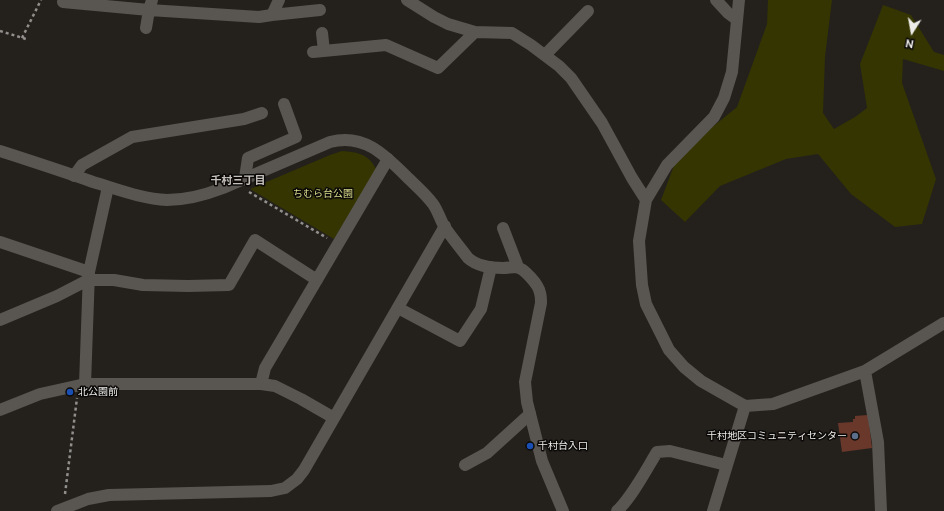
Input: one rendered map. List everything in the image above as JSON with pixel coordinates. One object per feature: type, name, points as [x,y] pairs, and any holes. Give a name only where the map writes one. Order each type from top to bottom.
[{"type":"street","points":[[272,15],[279,0]]},
{"type":"street","points":[[407,0],[448,24],[475,32],[512,33],[559,66],[571,78],[602,123],[632,178],[646,200]]},
{"type":"street","points":[[716,0],[736,19]]},
{"type":"street","points":[[739,0],[732,72],[724,98],[714,117],[667,165],[646,200],[639,241],[642,285],[646,304],[669,350],[684,367],[701,380],[745,406],[773,404],[865,371],[944,323]]},
{"type":"street","points":[[63,2],[150,5],[259,17],[320,10]]},
{"type":"street","points":[[146,28],[150,5]]},
{"type":"street","points":[[545,55],[588,11]]},
{"type":"street","points":[[322,33],[318,51],[386,45],[438,68],[475,32]]},
{"type":"street","points":[[240,180],[248,158],[296,138],[284,104]]},
{"type":"street","points":[[74,176],[82,165],[132,137],[244,119],[262,113]]},
{"type":"street","points":[[0,151],[74,176],[149,198],[168,200],[206,194],[338,139],[353,140],[368,145],[388,159],[428,198],[437,210],[445,226],[468,258],[476,264],[491,267],[518,267]]},
{"type":"street","points":[[261,384],[265,368],[388,159]]},
{"type":"street","points":[[82,385],[89,276],[108,186]]},
{"type":"street","points":[[60,510],[88,499],[109,496],[256,492],[285,488],[297,479],[304,470],[445,226]]},
{"type":"street","points":[[504,228],[518,267],[535,282],[540,292],[541,303],[525,382],[527,402],[542,461],[562,511]]},
{"type":"street","points":[[0,242],[89,276],[143,285],[188,286],[229,285],[255,240],[317,280]]},
{"type":"street","points":[[398,308],[460,341],[481,309],[491,267]]},
{"type":"street","points":[[0,320],[57,296],[89,276]]},
{"type":"street","points":[[865,371],[878,442],[881,511]]},
{"type":"street","points":[[0,410],[40,394],[82,385],[261,384],[275,386],[334,418]]},
{"type":"street","points":[[712,511],[745,406]]},
{"type":"street","points":[[465,465],[487,453],[530,414]]},
{"type":"street","points":[[617,511],[635,488],[657,452],[670,451],[726,466]]},
{"type":"path","points":[[22,38],[41,0]]},
{"type":"path","points":[[0,31],[26,40]]},
{"type":"path","points":[[240,180],[247,190],[338,244]]},
{"type":"path","points":[[60,510],[82,385]]},
{"type":"green space","points":[[768,0],[832,0],[825,57],[823,113],[834,129],[867,108],[860,64],[883,5],[911,15],[934,52],[944,55],[944,71],[903,59],[902,83],[936,179],[922,224],[895,227],[851,194],[818,154],[786,159],[720,186],[685,222],[661,200],[678,155],[737,107],[767,24]]},
{"type":"green space","name":"ちむら台公園","points":[[342,151],[353,152],[366,157],[376,169],[334,239],[250,189],[330,155]]},
{"type":"building","name":"千村地区コミュニティセンター","points":[[868,415],[872,448],[842,452],[838,423],[853,422],[855,416]]},
{"type":"place","name":"北公園前","points":[[70,392]]},
{"type":"place","name":"千村地区コミュニティセンター","points":[[855,436]]},
{"type":"place","name":"千村台入口","points":[[530,446]]},
{"type":"district","name":"千村三丁目","points":[[238,180]]}]
